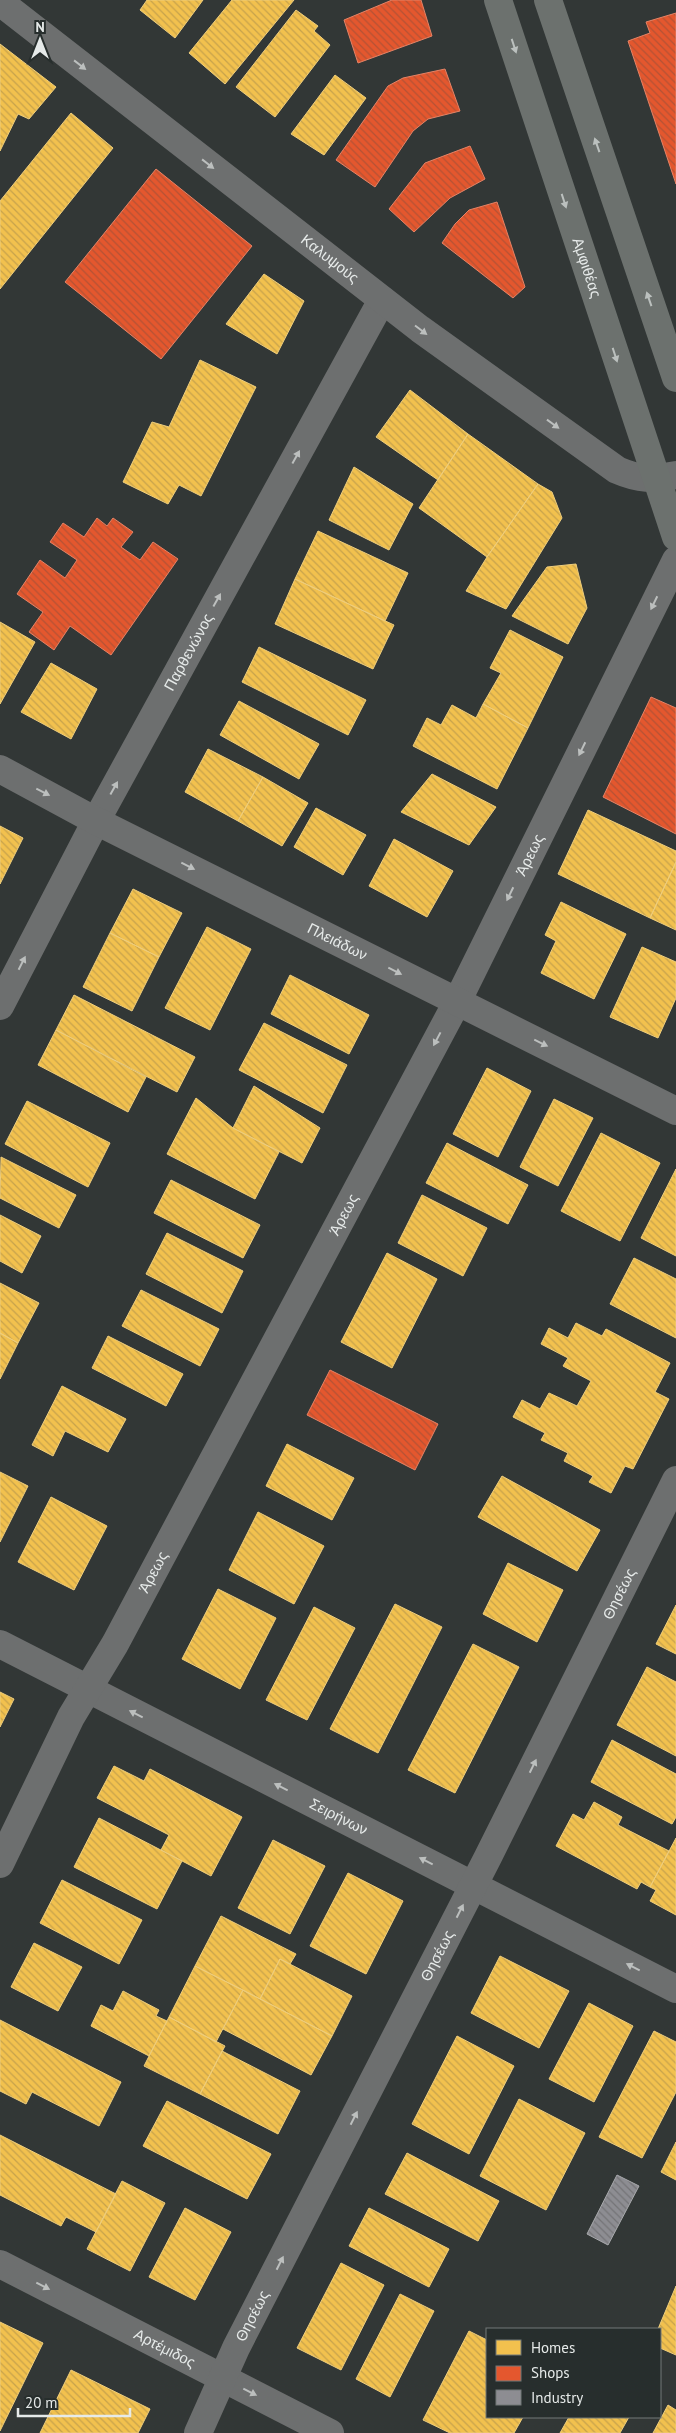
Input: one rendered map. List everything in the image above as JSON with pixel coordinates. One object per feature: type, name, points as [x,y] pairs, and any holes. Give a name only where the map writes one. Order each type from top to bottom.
[{"type":"main road","name":"Αμφιθέας","points":[[498,0],[666,477],[676,537]]},
{"type":"main road","points":[[548,0],[676,378]]},
{"type":"street","name":"Καλυψούς","points":[[0,2],[382,300],[617,470],[637,478],[666,477]]},
{"type":"street","name":"Παρθενώνος","points":[[0,1006],[96,821],[382,300]]},
{"type":"street","name":"Άρεως","points":[[0,1864],[87,1688],[120,1635],[457,1002],[676,560]]},
{"type":"street","name":"Πλειάδων","points":[[0,769],[96,821],[676,1111]]},
{"type":"street","name":"Θησέως","points":[[198,2433],[222,2377],[473,1886],[676,1480]]},
{"type":"street","name":"Σειρήνων","points":[[0,1644],[676,1989]]},
{"type":"street","name":"Αρτέμιδος","points":[[0,2264],[330,2433]]},
{"type":"building: Homes","points":[[147,0],[203,0],[175,38],[140,10]]},
{"type":"building: Homes","points":[[232,0],[294,0],[225,84],[189,53]]},
{"type":"building: Homes","points":[[296,10],[318,26],[314,31],[330,45],[275,117],[236,87]]},
{"type":"building: Homes","points":[[0,44],[56,87],[29,119],[18,114],[0,151]]},
{"type":"building: Homes","points":[[335,75],[366,98],[324,155],[291,134]]},
{"type":"building: Homes","points":[[71,113],[113,148],[0,289],[0,201]]},
{"type":"building: Homes","points":[[264,274],[304,301],[277,354],[226,324]]},
{"type":"building: Homes","points":[[200,360],[256,387],[201,496],[179,485],[168,504],[123,482],[152,422],[169,427]]},
{"type":"building: Homes","points":[[410,390],[468,434],[438,480],[376,437]]},
{"type":"building: Homes","points":[[468,434],[538,484],[487,557],[419,508]]},
{"type":"building: Homes","points":[[354,467],[413,504],[389,550],[329,520]]},
{"type":"building: Homes","points":[[538,484],[552,492],[562,518],[506,609],[466,591],[487,557]]},
{"type":"building: Homes","points":[[318,531],[408,573],[385,621],[295,579]]},
{"type":"building: Homes","points":[[576,564],[587,608],[568,644],[512,616],[547,567]]},
{"type":"building: Homes","points":[[295,579],[394,625],[373,669],[275,624]]},
{"type":"building: Homes","points":[[0,622],[35,642],[0,704]]},
{"type":"building: Homes","points":[[510,630],[563,657],[528,728],[483,704],[501,673],[490,668]]},
{"type":"building: Homes","points":[[259,647],[366,700],[348,735],[242,682]]},
{"type":"building: Homes","points":[[51,663],[97,689],[71,739],[21,712]]},
{"type":"building: Homes","points":[[239,701],[319,744],[299,779],[220,735]]},
{"type":"building: Homes","points":[[483,704],[528,728],[497,789],[413,746],[427,718],[441,725],[452,705],[476,718]]},
{"type":"building: Homes","points":[[208,749],[263,777],[238,821],[185,792]]},
{"type":"building: Homes","points":[[432,774],[496,807],[469,845],[401,812]]},
{"type":"building: Homes","points":[[263,777],[308,803],[282,846],[238,821]]},
{"type":"building: Homes","points":[[316,808],[366,835],[343,875],[294,847]]},
{"type":"building: Homes","points":[[588,810],[676,851],[676,862],[650,918],[558,874]]},
{"type":"building: Homes","points":[[0,826],[23,838],[0,884]]},
{"type":"building: Homes","points":[[394,839],[453,871],[427,917],[369,886]]},
{"type":"building: Homes","points":[[676,862],[676,930],[650,918]]},
{"type":"building: Homes","points":[[133,889],[182,913],[159,957],[110,933]]},
{"type":"building: Homes","points":[[561,902],[626,934],[594,999],[541,973],[556,941],[545,935]]},
{"type":"building: Homes","points":[[207,927],[251,949],[210,1030],[165,1008]]},
{"type":"building: Homes","points":[[110,933],[159,957],[132,1011],[83,987]]},
{"type":"building: Homes","points":[[642,947],[676,962],[676,998],[658,1038],[610,1017]]},
{"type":"building: Homes","points":[[290,975],[369,1015],[349,1054],[271,1014]]},
{"type":"building: Homes","points":[[74,995],[195,1057],[177,1092],[56,1030]]},
{"type":"building: Homes","points":[[264,1023],[347,1065],[323,1113],[239,1070]]},
{"type":"building: Homes","points":[[56,1030],[146,1077],[128,1112],[38,1065]]},
{"type":"building: Homes","points":[[487,1068],[531,1091],[498,1157],[453,1134]]},
{"type":"building: Homes","points":[[254,1086],[320,1128],[302,1163],[233,1128]]},
{"type":"building: Homes","points":[[196,1098],[233,1128],[279,1152],[255,1199],[167,1154]]},
{"type":"building: Homes","points":[[554,1099],[593,1118],[558,1186],[520,1167]]},
{"type":"building: Homes","points":[[27,1101],[110,1143],[88,1187],[5,1144]]},
{"type":"building: Homes","points":[[601,1133],[660,1163],[620,1241],[561,1211]]},
{"type":"building: Homes","points":[[447,1143],[528,1185],[508,1224],[426,1183]]},
{"type":"building: Homes","points":[[1,1157],[76,1195],[59,1228],[0,1198]]},
{"type":"building: Homes","points":[[676,1169],[676,1256],[641,1238]]},
{"type":"building: Homes","points":[[171,1180],[260,1225],[243,1258],[154,1213]]},
{"type":"building: Homes","points":[[422,1195],[487,1228],[463,1276],[398,1243]]},
{"type":"building: Homes","points":[[0,1215],[41,1236],[22,1273],[0,1261]]},
{"type":"building: Homes","points":[[167,1233],[243,1271],[222,1313],[146,1274]]},
{"type":"building: Homes","points":[[387,1253],[437,1279],[392,1368],[341,1342]]},
{"type":"building: Homes","points":[[634,1258],[676,1279],[676,1338],[610,1304]]},
{"type":"building: Homes","points":[[0,1283],[39,1303],[18,1343],[0,1333]]},
{"type":"building: Homes","points":[[141,1290],[219,1329],[200,1366],[122,1326]]},
{"type":"building: Homes","points":[[576,1323],[602,1336],[606,1329],[670,1363],[655,1392],[669,1399],[633,1469],[625,1466],[611,1493],[589,1482],[593,1476],[564,1461],[568,1453],[541,1440],[545,1433],[513,1417],[522,1400],[540,1409],[549,1393],[577,1406],[591,1381],[563,1366],[568,1358],[541,1344],[549,1328],[568,1338]]},
{"type":"building: Homes","points":[[0,1333],[18,1343],[0,1379]]},
{"type":"building: Homes","points":[[108,1336],[183,1374],[166,1406],[92,1368]]},
{"type":"building: Homes","points":[[62,1386],[126,1419],[108,1452],[65,1431],[53,1456],[32,1445]]},
{"type":"building: Homes","points":[[287,1444],[354,1478],[332,1520],[266,1486]]},
{"type":"building: Homes","points":[[0,1472],[28,1486],[0,1542]]},
{"type":"building: Homes","points":[[502,1476],[600,1530],[577,1571],[478,1517]]},
{"type":"building: Homes","points":[[51,1497],[107,1526],[74,1590],[18,1562]]},
{"type":"building: Homes","points":[[258,1512],[324,1546],[294,1604],[229,1570]]},
{"type":"building: Homes","points":[[508,1563],[563,1590],[537,1642],[483,1614]]},
{"type":"building: Homes","points":[[218,1589],[276,1618],[240,1689],[182,1659]]},
{"type":"building: Homes","points":[[395,1604],[442,1627],[378,1753],[330,1729]]},
{"type":"building: Homes","points":[[676,1605],[676,1654],[656,1644]]},
{"type":"building: Homes","points":[[314,1607],[355,1628],[307,1720],[266,1700]]},
{"type":"building: Homes","points":[[473,1644],[519,1667],[455,1793],[408,1770]]},
{"type":"building: Homes","points":[[647,1667],[676,1682],[676,1756],[617,1725]]},
{"type":"building: Homes","points":[[0,1692],[14,1699],[0,1727]]},
{"type":"building: Homes","points":[[612,1740],[676,1774],[676,1817],[672,1824],[591,1782]]},
{"type":"building: Homes","points":[[114,1766],[144,1781],[150,1769],[242,1817],[211,1876],[161,1850],[169,1835],[97,1798]]},
{"type":"building: Homes","points":[[594,1802],[622,1817],[618,1825],[669,1851],[650,1887],[641,1882],[637,1889],[556,1846],[573,1814],[584,1820]]},
{"type":"building: Homes","points":[[99,1818],[182,1861],[157,1909],[74,1867]]},
{"type":"building: Homes","points":[[676,1838],[676,1915],[650,1901],[656,1890],[650,1887]]},
{"type":"building: Homes","points":[[273,1840],[325,1866],[290,1934],[238,1908]]},
{"type":"building: Homes","points":[[348,1873],[403,1901],[366,1974],[310,1946]]},
{"type":"building: Homes","points":[[62,1880],[142,1920],[119,1964],[40,1923]]},
{"type":"building: Homes","points":[[221,1916],[296,1954],[290,1964],[280,1959],[260,1999],[195,1966]]},
{"type":"building: Homes","points":[[34,1943],[82,1967],[58,2011],[11,1987]]},
{"type":"building: Homes","points":[[500,1956],[569,1991],[539,2048],[471,2013]]},
{"type":"building: Homes","points":[[280,1959],[352,1996],[332,2036],[260,1999]]},
{"type":"building: Homes","points":[[195,1966],[243,1990],[216,2042],[169,2017]]},
{"type":"building: Homes","points":[[243,1990],[332,2036],[311,2075],[223,2029]]},
{"type":"building: Homes","points":[[123,1991],[159,2010],[156,2016],[167,2021],[149,2056],[91,2026],[101,2005],[113,2011]]},
{"type":"building: Homes","points":[[589,2003],[633,2026],[594,2102],[549,2079]]},
{"type":"building: Homes","points":[[169,2017],[225,2046],[200,2094],[144,2066]]},
{"type":"building: Homes","points":[[0,2020],[121,2082],[99,2126],[32,2092],[26,2104],[0,2091]]},
{"type":"building: Homes","points":[[654,2031],[676,2042],[676,2092],[642,2158],[599,2137]]},
{"type":"building: Homes","points":[[457,2036],[514,2066],[469,2154],[412,2124]]},
{"type":"building: Homes","points":[[222,2051],[300,2091],[278,2134],[200,2094]]},
{"type":"building: Homes","points":[[519,2099],[585,2133],[546,2210],[480,2176]]},
{"type":"building: Homes","points":[[167,2101],[271,2154],[247,2199],[143,2146]]},
{"type":"building: Homes","points":[[0,2135],[116,2194],[96,2232],[66,2217],[61,2226],[0,2195]]},
{"type":"building: Homes","points":[[676,2142],[676,2180],[661,2172]]},
{"type":"building: Homes","points":[[407,2153],[499,2201],[478,2241],[385,2194]]},
{"type":"building: Homes","points":[[122,2181],[165,2203],[130,2271],[87,2249]]},
{"type":"building: Homes","points":[[185,2208],[231,2232],[195,2300],[149,2277]]},
{"type":"building: Homes","points":[[369,2208],[449,2249],[429,2287],[349,2246]]},
{"type":"building: Homes","points":[[341,2263],[384,2285],[341,2370],[297,2348]]},
{"type":"building: Homes","points":[[676,2286],[676,2355],[661,2348],[661,2328],[658,2328]]},
{"type":"building: Homes","points":[[400,2294],[434,2311],[390,2397],[356,2379]]},
{"type":"building: Homes","points":[[0,2322],[43,2343],[0,2431]]},
{"type":"building: Homes","points":[[469,2331],[486,2340],[486,2418],[522,2418],[514,2433],[450,2433],[423,2420]]},
{"type":"building: Homes","points":[[71,2370],[150,2409],[138,2433],[40,2433]]},
{"type":"building: Homes","points":[[668,2405],[676,2410],[676,2433],[653,2433]]},
{"type":"building: Homes","points":[[568,2418],[628,2418],[620,2433],[560,2433]]},
{"type":"building: Shops","points":[[392,0],[421,0],[432,36],[358,63],[344,20]]},
{"type":"building: Shops","points":[[676,13],[676,184],[628,41],[650,33],[646,22]]},
{"type":"building: Shops","points":[[445,69],[460,111],[428,119],[413,131],[375,187],[336,160],[388,86],[403,78]]},
{"type":"building: Shops","points":[[470,146],[485,179],[450,198],[414,232],[389,209],[425,163]]},
{"type":"building: Shops","points":[[156,169],[252,246],[161,359],[65,282]]},
{"type":"building: Shops","points":[[497,202],[525,287],[513,298],[442,243],[455,224],[469,210]]},
{"type":"building: Shops","points":[[97,518],[107,526],[113,518],[133,532],[121,547],[140,560],[153,542],[178,559],[111,655],[70,626],[54,650],[29,632],[43,612],[17,594],[40,560],[65,578],[77,560],[50,542],[63,523],[84,537]]},
{"type":"building: Shops","points":[[651,697],[676,708],[676,834],[603,797]]},
{"type":"building: Shops","points":[[330,1370],[438,1424],[415,1470],[307,1415]]},
{"type":"building: Industry","points":[[617,2175],[639,2186],[608,2245],[587,2234]]}]
